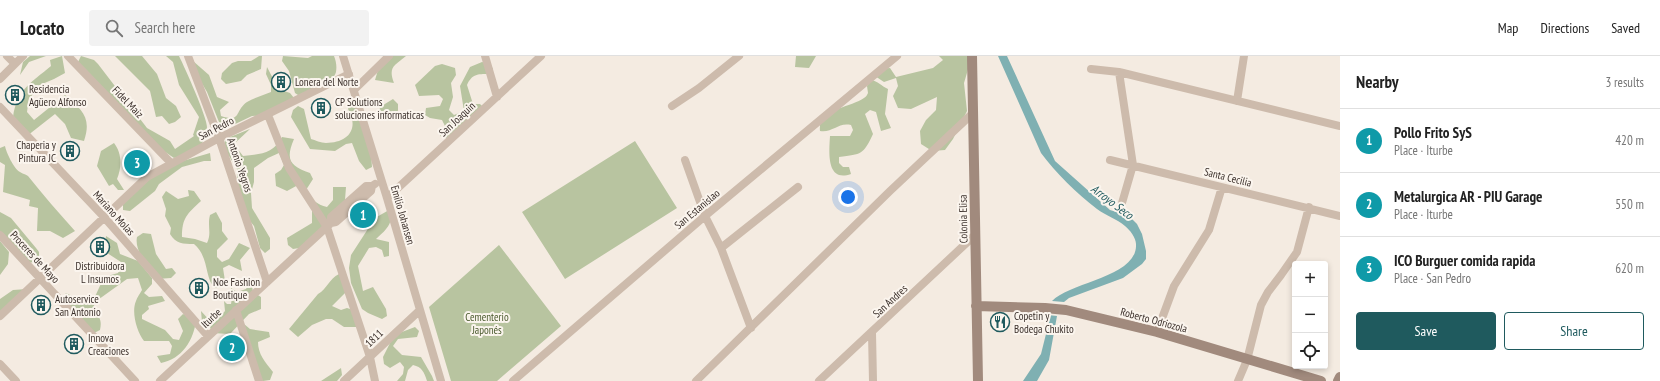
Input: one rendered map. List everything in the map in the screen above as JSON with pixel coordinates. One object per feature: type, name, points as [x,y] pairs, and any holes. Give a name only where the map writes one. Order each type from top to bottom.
[{"type":"street","points":[[7,56],[15,64]]},
{"type":"street","points":[[0,79],[23,56]]},
{"type":"street","name":"Fidel Maiz","points":[[68,56],[171,163]]},
{"type":"street","name":"Antonio Yegros","points":[[188,56],[219,138],[267,282]]},
{"type":"street","name":"Emilio Johansen","points":[[344,56],[441,381]]},
{"type":"street","points":[[354,90],[389,56]]},
{"type":"street","points":[[485,56],[497,96]]},
{"type":"street","name":"San Joaquin","points":[[387,198],[541,56]]},
{"type":"street","points":[[672,106],[699,88],[739,56]]},
{"type":"street","name":"San Estanislao","points":[[513,381],[705,216],[897,56]]},
{"type":"street","name":"Colonia Elisa","points":[[972,56],[977,381]]},
{"type":"street","points":[[1237,101],[1244,56]]},
{"type":"street","points":[[1091,69],[1119,72],[1340,126]]},
{"type":"street","points":[[1119,72],[1133,165],[1122,203]]},
{"type":"street","name":"San Pedro","points":[[0,316],[147,177],[219,138],[349,74]]},
{"type":"street","name":"Mariano Molas","points":[[0,107],[104,217],[208,336]]},
{"type":"street","points":[[696,381],[890,191],[973,113]]},
{"type":"street","points":[[268,115],[289,168],[329,225],[370,357],[375,381]]},
{"type":"street","points":[[685,160],[705,216],[721,248],[751,328]]},
{"type":"street","name":"Santa Cecilia","points":[[1110,160],[1340,216]]},
{"type":"street","name":"Iturbe","points":[[160,381],[329,225],[331,217],[366,186],[372,186],[382,181]]},
{"type":"street","points":[[721,248],[798,187]]},
{"type":"street","points":[[1157,332],[1174,286],[1209,230],[1222,187]]},
{"type":"street","points":[[1238,381],[1247,360],[1261,305],[1268,292],[1297,252],[1309,208]]},
{"type":"street","name":"Proceres de Mayo","points":[[0,235],[135,381]]},
{"type":"street","name":"San Andres","points":[[819,381],[872,334],[975,235]]},
{"type":"street","name":"Roberto Odriozola","points":[[976,306],[1066,310],[1157,332],[1321,381]]},
{"type":"street","points":[[236,310],[259,381]]},
{"type":"street","name":"1811","points":[[344,381],[419,311]]},
{"type":"street","points":[[872,334],[873,381]]},
{"type":"street","points":[[0,364],[16,381]]},
{"type":"street","points":[[1338,381],[1340,377]]},
{"type":"green space","points":[[30,56],[46,56],[29,62],[20,75],[23,62]]},
{"type":"green space","points":[[62,56],[65,73],[35,87],[37,91],[29,98],[27,112],[34,120],[65,95],[81,110],[84,115],[87,126],[84,141],[71,138],[65,124],[55,114],[27,136],[13,117],[18,100],[26,87],[51,66],[50,60]]},
{"type":"green space","points":[[81,56],[94,60],[147,128],[170,141],[175,149],[194,136],[193,135],[199,117],[179,85],[173,62],[166,56],[179,56],[206,122],[206,133],[201,145],[188,154],[174,158],[152,143],[76,66]]},
{"type":"green space","points":[[115,56],[142,56],[157,74],[166,98],[176,106],[181,117],[175,122],[169,124],[162,116],[156,117],[150,91]]},
{"type":"green space","points":[[259,56],[262,56],[261,69],[247,75],[241,81],[226,84],[221,79],[222,73],[232,63],[238,61],[251,61]]},
{"type":"green space","points":[[283,56],[308,58],[312,56],[334,56],[336,72],[334,76],[326,83],[316,90],[301,97],[295,93],[289,71],[282,61]]},
{"type":"green space","points":[[393,56],[406,56],[393,67],[392,78],[394,83],[375,80],[378,70]]},
{"type":"green space","points":[[796,56],[816,56],[809,68],[795,67]]},
{"type":"green space","points":[[939,56],[972,56],[964,83],[967,111],[953,139],[945,150],[932,151],[921,144],[920,131],[926,120],[936,110],[937,97],[911,109],[898,108],[893,96],[898,86],[896,78],[884,82],[875,76],[878,69],[890,68],[896,77],[933,68],[943,60]]},
{"type":"green space","points":[[193,61],[209,75],[217,97],[229,102],[220,110],[221,116],[228,118],[235,117],[243,105],[247,102],[271,92],[271,85],[266,74],[267,67],[280,92],[284,91],[290,93],[294,98],[274,115],[252,116],[231,126],[224,126],[219,122],[207,92],[197,75]]},
{"type":"green space","points":[[482,62],[490,64],[493,69],[489,74],[475,75],[467,85],[473,104],[480,104],[484,108],[447,138],[440,136],[445,126],[442,120],[430,118],[425,115],[426,108],[440,106],[443,99],[439,95],[419,96],[415,85],[435,66],[442,64],[455,68],[456,75],[451,83],[453,97],[449,110],[454,115],[464,111],[460,86],[470,67]]},
{"type":"green space","points":[[871,80],[876,81],[888,89],[885,114],[891,128],[881,131],[876,112],[870,110],[865,114],[873,134],[864,150],[857,154],[839,157],[839,163],[843,167],[849,167],[851,174],[843,176],[837,174],[833,170],[831,164],[829,150],[830,136],[850,136],[853,130],[851,125],[846,124],[825,131],[820,131],[821,124],[829,113],[859,101],[865,97],[868,93],[867,86]]},
{"type":"green space","points":[[393,99],[398,104],[398,111],[395,116],[382,121],[379,115],[380,107]]},
{"type":"green space","points":[[350,103],[357,105],[371,154],[372,167],[366,170],[359,161],[352,143],[346,144],[335,151],[310,149],[291,117],[293,110],[298,106],[304,109],[311,139],[324,143],[340,141],[349,134],[352,129],[353,123],[348,109]]},
{"type":"green space","points":[[250,129],[234,144],[243,156],[266,152],[275,147],[282,137],[294,139],[290,152],[291,161],[298,168],[310,173],[313,179],[306,190],[312,199],[317,203],[327,207],[333,200],[333,187],[346,187],[345,200],[306,247],[293,249],[288,245],[287,238],[312,223],[312,208],[298,185],[287,191],[276,186],[275,174],[281,170],[284,165],[279,153],[268,158],[254,168],[254,182],[251,193],[252,208],[270,238],[270,249],[265,253],[260,248],[254,226],[240,209],[237,202],[237,169],[224,148],[225,139]]},
{"type":"green space","points":[[635,141],[677,208],[565,279],[522,212]]},
{"type":"green space","points":[[114,143],[120,156],[120,170],[117,179],[124,190],[118,190],[113,184],[109,186],[97,166],[101,151]]},
{"type":"green space","points":[[5,146],[15,168],[28,176],[75,231],[63,238],[50,231],[37,231],[38,208],[29,206],[30,200],[3,192],[5,165],[0,162],[0,148]]},
{"type":"green space","points":[[210,153],[211,161],[204,161],[182,167],[159,184],[155,191],[130,211],[123,210],[123,204],[162,167]]},
{"type":"green space","points":[[188,190],[194,191],[201,201],[186,217],[183,225],[182,237],[207,243],[209,236],[210,215],[216,212],[222,223],[222,231],[228,239],[217,250],[217,257],[222,262],[229,259],[239,243],[250,248],[240,260],[242,271],[229,265],[223,268],[225,281],[223,287],[215,288],[212,284],[209,279],[205,261],[194,244],[177,242],[170,234],[171,228],[165,216],[166,209],[162,197],[166,191],[178,199],[189,196]]},
{"type":"green space","points":[[389,210],[391,215],[390,223],[386,230],[376,239],[389,242],[389,256],[384,257],[382,250],[376,247],[369,248],[358,266],[363,291],[373,287],[386,309],[387,316],[382,319],[362,309],[351,283],[349,268],[351,255],[375,218]]},
{"type":"green space","points":[[0,212],[11,218],[36,248],[39,252],[39,263],[27,262],[0,231]]},
{"type":"green space","points":[[143,233],[151,234],[156,254],[166,269],[172,268],[176,273],[171,278],[157,279],[143,260],[138,248],[137,237]]},
{"type":"green space","points":[[106,236],[117,243],[120,254],[138,261],[152,278],[152,284],[144,293],[149,297],[162,296],[165,301],[148,306],[149,309],[142,315],[142,319],[165,330],[173,339],[179,340],[183,331],[178,319],[183,314],[196,320],[193,335],[186,348],[168,361],[161,363],[157,356],[170,354],[172,346],[169,341],[144,341],[139,332],[134,316],[136,300],[142,290],[138,278],[127,279],[95,302],[93,310],[99,317],[101,324],[100,330],[94,333],[62,299],[66,293],[86,303],[93,301],[104,277],[118,273],[121,267],[121,262],[104,251]]},
{"type":"green space","points":[[0,241],[9,252],[8,264],[0,275]]},
{"type":"green space","name":"Cementerio Japonés","points":[[499,245],[561,326],[497,381],[451,381],[429,307]]},
{"type":"green space","points":[[339,274],[346,292],[332,306],[341,310],[347,308],[353,310],[358,327],[344,327],[332,319],[326,319],[312,325],[298,337],[289,329],[318,294]]},
{"type":"green space","points":[[251,280],[253,292],[261,297],[261,309],[249,314],[230,334],[212,333],[210,327],[202,322],[201,311],[212,323],[215,322],[225,311],[224,301],[227,304],[231,304],[231,288],[237,292],[246,289]]},
{"type":"green space","points":[[27,289],[0,312],[0,299],[13,290]]},
{"type":"green space","points":[[244,324],[250,329],[269,332],[270,337],[258,342],[258,346],[265,361],[273,372],[270,380],[263,381],[260,377]]},
{"type":"green space","points":[[415,327],[419,331],[417,337],[398,339],[393,346],[402,355],[421,357],[434,381],[427,381],[422,370],[413,365],[408,370],[405,381],[397,381],[403,374],[404,367],[400,362],[390,368],[384,364],[383,357],[394,335]]},
{"type":"green space","points":[[341,368],[342,375],[337,381],[321,381]]},
{"type":"water","points":[[998,56],[1007,56],[1055,161],[1110,210],[1129,216],[1137,224],[1142,234],[1146,251],[1146,259],[1142,264],[1123,278],[1069,298],[1064,302],[1052,301],[1061,294],[1115,272],[1126,264],[1134,255],[1136,242],[1127,228],[1097,209],[1074,190],[1041,153]]},
{"type":"water","points":[[1048,315],[1057,316],[1049,360],[1037,381],[1023,381],[1041,354],[1047,330]]},
{"type":"place","name":"Lonera del Norte","points":[[281,82]]},
{"type":"place","name":"Residencia Agüero Alfonso","points":[[15,95]]},
{"type":"place","name":"CP Solutions soluciones informaticas","points":[[321,108]]},
{"type":"place","name":"Chaperia y Pintura JC","points":[[70,151]]},
{"type":"place","name":"ICO Burguer comida rapida","points":[[137,163]]},
{"type":"place","name":"Pollo Frito SyS","points":[[363,215]]},
{"type":"place","name":"Distribuidora L Insumos","points":[[100,247]]},
{"type":"place","name":"Noe Fashion Boutique","points":[[199,288]]},
{"type":"place","name":"Autoservice San Antonio","points":[[41,305]]},
{"type":"place","name":"Copetin y Bodega Chukito","points":[[1000,322]]},
{"type":"place","name":"Innova Creaciones","points":[[74,344]]},
{"type":"place","name":"Metalurgica AR - PIU Garage","points":[[232,348]]},
{"type":"water label","name":"Arroyo Seco","points":[[1112,202]]}]
